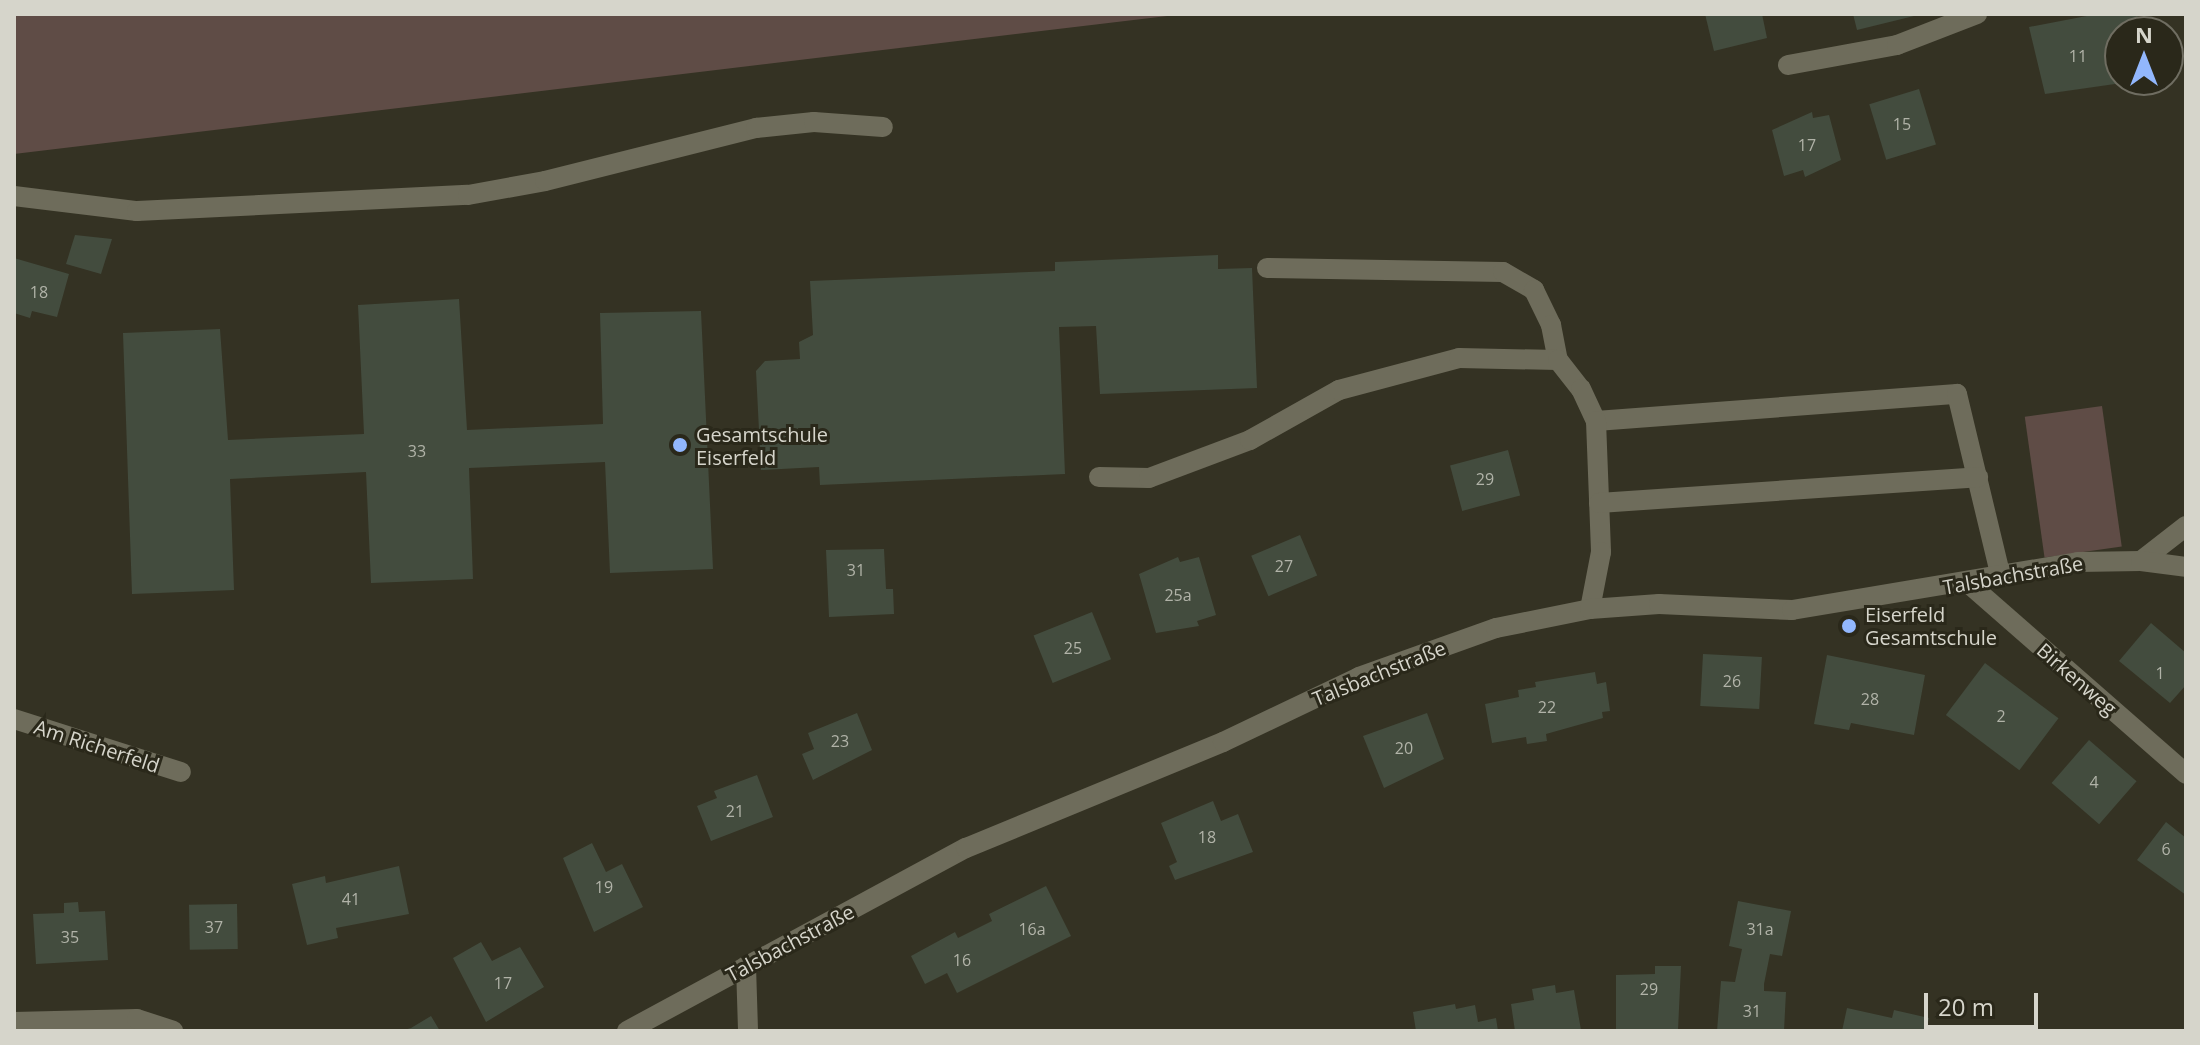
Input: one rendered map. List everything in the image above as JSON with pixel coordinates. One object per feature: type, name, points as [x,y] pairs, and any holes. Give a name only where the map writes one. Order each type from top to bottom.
[{"type":"street","points":[[1788,65],[1897,45],[1977,14]]},
{"type":"street","points":[[14,196],[137,211],[468,195],[545,181],[756,128],[814,122],[883,127]]},
{"type":"street","points":[[1267,268],[1503,272],[1534,290],[1551,325],[1558,360],[1581,389],[1596,421],[1601,552],[1590,609]]},
{"type":"street","points":[[1099,477],[1149,478],[1250,440],[1339,390],[1459,358],[1558,360]]},
{"type":"street","points":[[1596,421],[1957,394],[2001,577]]},
{"type":"street","points":[[1599,503],[1978,477]]},
{"type":"street","points":[[2141,561],[2186,526]]},
{"type":"street","name":"Talsbachstraße","points":[[627,1031],[966,848],[1223,742],[1359,677],[1496,628],[1590,609],[1659,604],[1792,610],[1968,583],[2078,562],[2141,561],[2186,567]]},
{"type":"street","name":"Birkenweg","points":[[1968,583],[2186,774]]},
{"type":"street","name":"Am Richerfeld","points":[[14,719],[181,772]]},
{"type":"street","points":[[746,966],[748,1031]]},
{"type":"street","points":[[14,1022],[137,1019],[173,1031]]},
{"type":"shaded area","points":[[14,14],[1184,14],[14,154]]},
{"type":"shaded area","points":[[2102,406],[2122,547],[2045,557],[2025,417]]},
{"type":"building","points":[[1705,14],[1762,14],[1767,38],[1714,51]]},
{"type":"building","points":[[1853,14],[1918,14],[1918,15],[1857,30]]},
{"type":"building","points":[[2097,14],[2137,16],[2104,16],[2104,86],[2045,94],[2029,27]]},
{"type":"building","points":[[1919,89],[1936,144],[1886,160],[1869,104]]},
{"type":"building","points":[[1812,112],[1813,118],[1829,115],[1841,160],[1805,177],[1803,170],[1784,176],[1772,130]]},
{"type":"building","points":[[75,235],[112,239],[101,274],[66,264]]},
{"type":"building","points":[[1218,255],[1218,269],[1252,268],[1257,388],[1100,394],[1096,326],[1059,327],[1065,474],[820,485],[819,467],[761,470],[756,371],[765,361],[800,359],[799,342],[813,335],[810,281],[1055,271],[1055,262]]},
{"type":"building","points":[[14,258],[69,274],[57,317],[32,311],[30,318],[14,313]]},
{"type":"building","points":[[459,299],[467,430],[603,424],[600,313],[701,311],[713,569],[610,573],[605,462],[469,468],[473,579],[371,583],[366,472],[230,479],[234,590],[132,594],[123,333],[220,329],[228,440],[364,434],[358,305]]},
{"type":"building","points":[[1508,450],[1520,495],[1462,511],[1450,466]]},
{"type":"building","points":[[1300,535],[1317,576],[1268,596],[1251,556]]},
{"type":"building","points":[[884,549],[886,589],[893,589],[894,614],[829,617],[826,550]]},
{"type":"building","points":[[1178,557],[1180,562],[1199,557],[1216,615],[1197,621],[1199,626],[1156,633],[1139,574]]},
{"type":"building","points":[[1092,612],[1111,659],[1053,683],[1034,636]]},
{"type":"building","points":[[2151,623],[2186,653],[2186,685],[2170,703],[2119,661]]},
{"type":"building","points":[[1703,654],[1762,657],[1759,709],[1700,706]]},
{"type":"building","points":[[1827,655],[1925,675],[1914,735],[1851,723],[1849,730],[1814,724]]},
{"type":"building","points":[[1985,663],[2058,718],[2019,770],[1946,715]]},
{"type":"building","points":[[1595,672],[1597,684],[1606,682],[1610,711],[1602,712],[1603,718],[1546,734],[1547,741],[1527,744],[1526,737],[1492,743],[1485,704],[1519,697],[1518,690],[1536,687],[1535,682]]},
{"type":"building","points":[[857,713],[872,750],[813,780],[802,754],[814,749],[808,733]]},
{"type":"building","points":[[1427,713],[1444,759],[1384,788],[1363,736]]},
{"type":"building","points":[[2089,740],[2137,781],[2099,824],[2052,783]]},
{"type":"building","points":[[757,775],[773,817],[711,841],[697,806],[717,798],[714,791]]},
{"type":"building","points":[[1213,801],[1221,821],[1238,814],[1253,852],[1175,880],[1169,866],[1177,862],[1161,823]]},
{"type":"building","points":[[2166,822],[2186,838],[2186,895],[2137,860]]},
{"type":"building","points":[[592,843],[606,872],[622,864],[643,907],[594,932],[563,858]]},
{"type":"building","points":[[399,866],[409,914],[336,928],[338,938],[307,945],[292,884],[325,876],[326,883]]},
{"type":"building","points":[[1046,886],[1071,936],[957,993],[947,973],[925,984],[911,956],[955,932],[958,938],[992,921],[989,914]]},
{"type":"building","points":[[1738,901],[1791,911],[1782,956],[1770,954],[1764,984],[1764,991],[1786,992],[1784,1031],[1717,1031],[1721,981],[1735,982],[1742,949],[1729,946]]},
{"type":"building","points":[[78,902],[79,912],[105,911],[108,960],[36,964],[33,914],[64,913],[64,903]]},
{"type":"building","points":[[237,904],[238,949],[190,950],[189,905]]},
{"type":"building","points":[[481,942],[492,961],[520,947],[544,987],[486,1022],[453,958]]},
{"type":"building","points":[[1655,966],[1681,966],[1678,1030],[1616,1031],[1616,975],[1655,974]]},
{"type":"building","points":[[1555,985],[1556,993],[1574,990],[1581,1030],[1515,1031],[1511,1004],[1534,1000],[1532,989]]},
{"type":"building","points":[[1455,1004],[1456,1009],[1475,1005],[1478,1022],[1496,1018],[1498,1031],[1416,1031],[1413,1012]]},
{"type":"building","points":[[1847,1008],[1892,1018],[1894,1010],[1929,1018],[1926,1031],[1842,1031]]},
{"type":"building","points":[[431,1016],[440,1031],[400,1031],[411,1028]]},
{"type":"place","name":"Gesamtschule Eiserfeld","points":[[680,445]]},
{"type":"place","name":"Eiserfeld Gesamtschule","points":[[1849,626]]}]
